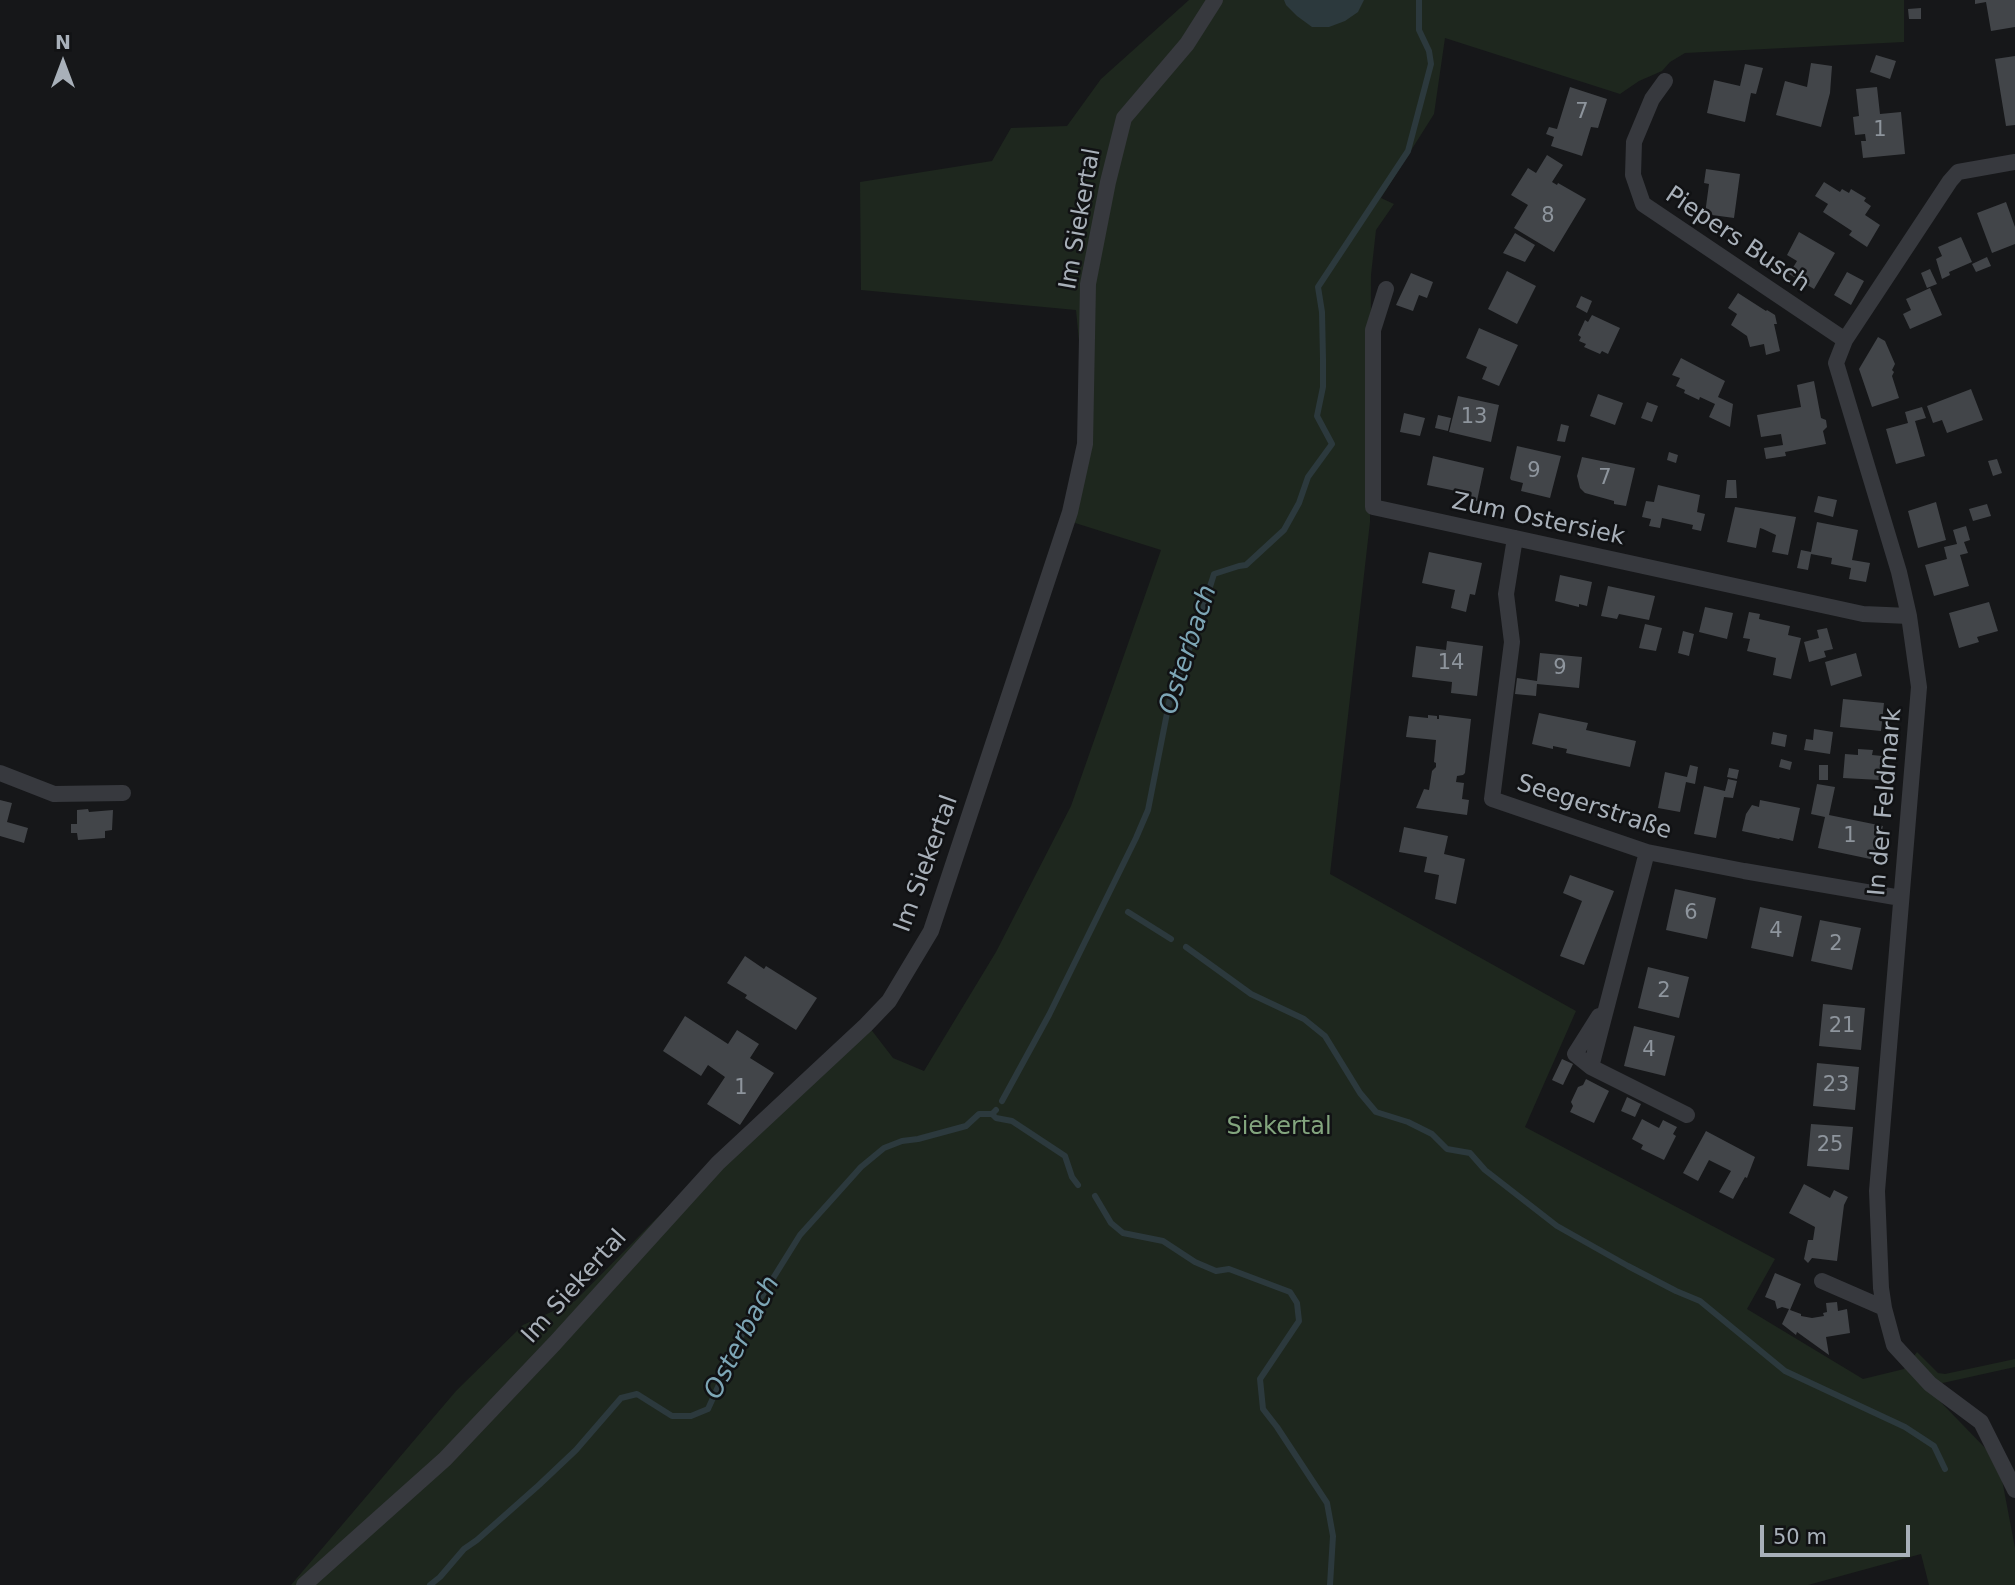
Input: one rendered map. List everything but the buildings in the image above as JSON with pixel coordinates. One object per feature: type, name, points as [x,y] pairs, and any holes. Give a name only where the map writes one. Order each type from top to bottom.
[{"type":"street","name":"Im Siekertal","points":[[304,1585],[445,1459],[555,1343],[718,1163],[866,1025],[889,1001],[931,931],[1070,512],[1085,444],[1088,284],[1108,181],[1124,118],[1187,44],[1215,0]]},
{"type":"street","name":"Piepers Busch","points":[[1665,81],[1652,99],[1634,142],[1633,175],[1643,204],[1845,340]]},
{"type":"street","name":"In der Feldmark","points":[[2015,162],[1958,172],[1845,340],[1836,363],[1899,572],[1909,616],[1919,687],[1877,1191],[1884,1308],[1894,1345],[1930,1384],[1981,1422],[2015,1490]]},
{"type":"street","name":"Zum Ostersiek","points":[[1386,289],[1373,330],[1373,507],[1863,614],[1909,616]]},
{"type":"street","name":"Seegerstraße","points":[[1516,538],[1506,594],[1512,642],[1492,799],[1647,852],[1901,898]]},
{"type":"street","points":[[0,773],[54,794],[123,793]]},
{"type":"street","points":[[1647,852],[1591,1067],[1687,1115]]},
{"type":"street","points":[[1822,1281],[1884,1308]]},
{"type":"green space","name":"Siekertal","points":[[1189,0],[1904,0],[1904,42],[1685,53],[1670,62],[1662,71],[1639,81],[1620,94],[1445,38],[1434,114],[1381,198],[1394,204],[1376,230],[1371,275],[1370,522],[1330,874],[1576,1011],[1525,1127],[1775,1259],[1747,1309],[1863,1379],[1904,1369],[1917,1352],[1938,1373],[1945,1374],[2015,1359],[2015,1367],[1938,1384],[1929,1390],[1991,1454],[2000,1469],[2015,1548],[2015,1585],[1929,1585],[1921,1554],[1808,1585],[291,1585],[456,1391],[523,1325],[575,1301],[714,1160],[863,1019],[893,1058],[924,1071],[996,952],[1071,806],[1161,550],[1072,522],[1086,415],[1076,310],[861,290],[860,182],[992,161],[1011,128],[1067,126],[1101,79]]},
{"type":"shaded area","points":[[1284,0],[1364,0],[1358,12],[1345,21],[1329,27],[1312,27],[1297,16]]},
{"type":"waterway","name":"Osterbach","points":[[1002,1101],[1049,1015],[1148,810],[1170,698],[1195,634],[1214,574],[1246,565],[1284,530],[1299,503],[1308,477],[1332,444],[1317,416],[1323,387],[1322,312],[1318,287],[1408,151],[1431,64],[1429,51],[1419,30],[1419,0]]},
{"type":"waterway","points":[[1128,912],[1171,939]]},
{"type":"waterway","points":[[1186,947],[1251,994],[1304,1019],[1325,1036],[1360,1093],[1376,1112],[1408,1122],[1432,1134],[1447,1149],[1470,1153],[1485,1170],[1557,1226],[1628,1266],[1700,1301],[1785,1371],[1905,1427],[1934,1446],[1945,1469]]},
{"type":"waterway","name":"Osterbach","points":[[430,1585],[464,1549],[576,1450],[621,1398],[637,1394],[672,1416],[691,1416],[708,1409],[752,1312],[800,1235],[861,1167],[884,1148],[966,1126],[979,1114],[992,1114],[996,1110]]},
{"type":"waterway","points":[[992,1114],[996,1118],[1012,1121],[1065,1156],[1072,1177],[1078,1185]]},
{"type":"waterway","points":[[1095,1196],[1111,1223],[1123,1233],[1163,1241],[1195,1262],[1216,1271],[1229,1269],[1290,1292],[1297,1303],[1299,1321],[1260,1379],[1263,1409],[1327,1503],[1333,1536],[1330,1585]]}]
